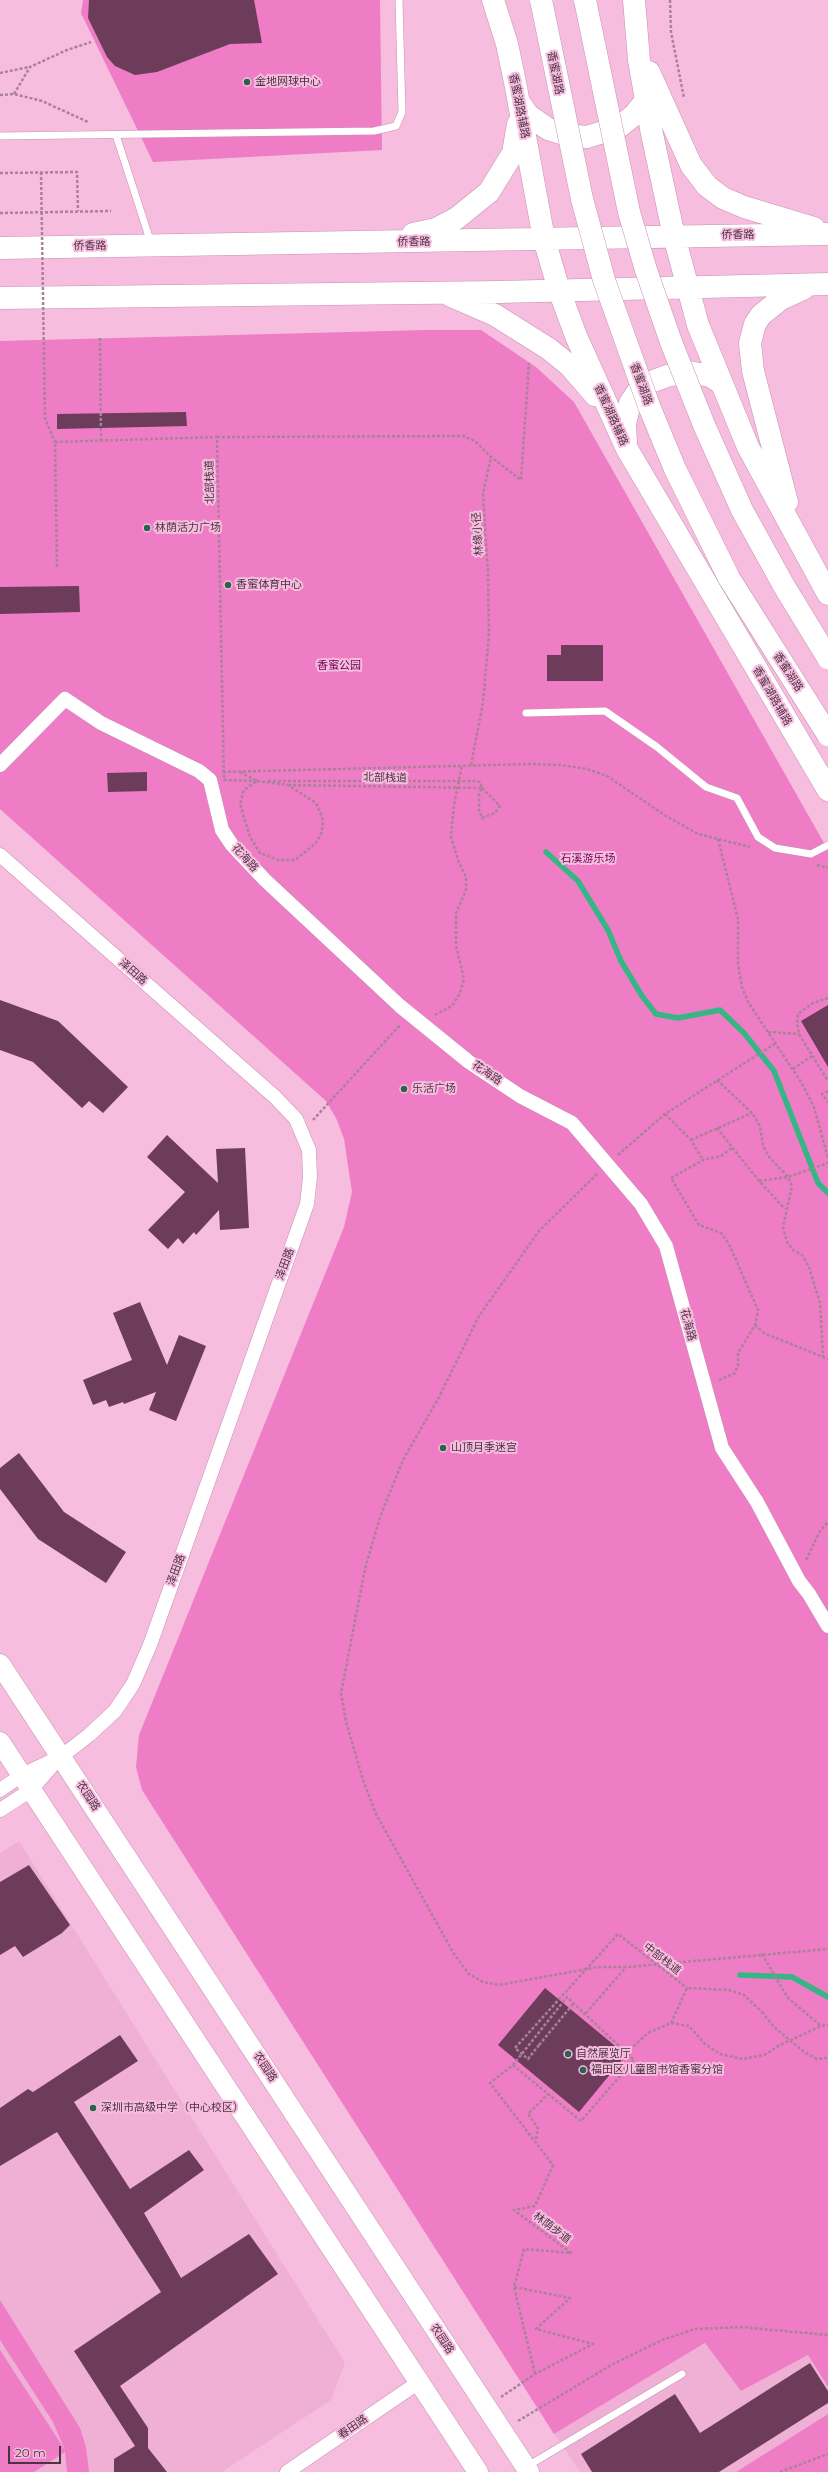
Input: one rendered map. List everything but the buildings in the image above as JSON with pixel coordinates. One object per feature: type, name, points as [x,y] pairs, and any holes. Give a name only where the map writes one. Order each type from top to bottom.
[{"type":"main road","name":"香蜜湖路辅路","points":[[493,0],[507,44],[544,239],[559,290],[576,336],[623,441],[828,790]]},
{"type":"main road","name":"香蜜湖路","points":[[541,0],[582,199],[604,280],[649,406],[682,483],[729,578],[828,735]]},
{"type":"main road","points":[[585,0],[629,212],[668,335],[704,425],[742,510],[784,586],[828,658]]},
{"type":"main road","points":[[634,0],[638,46],[646,100],[674,236],[698,325],[748,447],[796,538],[828,594]]},
{"type":"main road","points":[[638,46],[691,166],[707,186],[723,198],[744,207],[828,233]]},
{"type":"main road","points":[[519,101],[528,115],[548,129],[567,136],[587,137],[606,132],[622,125],[637,112],[646,100]]},
{"type":"main road","points":[[376,243],[436,228],[457,218],[489,192],[513,153],[516,141],[519,101]]},
{"type":"main road","name":"侨香路","points":[[0,248],[376,243],[828,233]]},
{"type":"main road","points":[[0,298],[689,288],[826,284]]},
{"type":"main road","points":[[796,538],[754,371],[750,343],[755,324],[771,306],[798,291],[826,284]]},
{"type":"main road","points":[[432,292],[458,299],[485,310],[549,349],[570,366],[589,388],[623,441]]},
{"type":"main road","points":[[623,441],[627,410],[633,397],[644,386],[667,376],[689,372],[710,376],[721,383]]},
{"type":"main road","name":"农园路","points":[[0,1664],[62,1756],[527,2470]]},
{"type":"main road","points":[[0,1742],[478,2472]]},
{"type":"street","name":"花海路","points":[[0,765],[65,699],[101,723],[199,772],[210,780],[218,820],[232,845],[264,880],[414,1016],[476,1066],[520,1096],[572,1124],[641,1204],[666,1246],[703,1385],[722,1448],[756,1502],[799,1581],[809,1594],[828,1626]]},
{"type":"street","name":"泽田路","points":[[0,855],[275,1097],[296,1119],[309,1150],[310,1177],[307,1204],[150,1645],[133,1684],[115,1711],[89,1735],[27,1782],[0,1810]]},
{"type":"street","name":"泽田路","points":[[0,1790],[27,1782]]},
{"type":"street","name":"春田路","points":[[287,2472],[419,2382]]},
{"type":"lane","points":[[0,136],[374,131],[396,126],[402,112],[399,0]]},
{"type":"lane","points":[[116,135],[151,245]]},
{"type":"lane","points":[[526,713],[605,711],[657,747],[706,787],[737,798],[758,837],[775,848],[811,854],[828,845]]},
{"type":"lane","points":[[527,2470],[682,2374]]},
{"type":"path","points":[[670,0],[671,32],[684,100]]},
{"type":"path","points":[[0,73],[30,66],[67,50],[91,42]]},
{"type":"path","points":[[14,94],[30,66]]},
{"type":"path","points":[[0,95],[14,94],[42,101],[89,122]]},
{"type":"path","points":[[41,172],[44,418],[55,442],[57,567]]},
{"type":"path","points":[[0,173],[77,172],[78,212]]},
{"type":"path","points":[[0,212],[111,211]]},
{"type":"path","points":[[100,338],[101,440]]},
{"type":"path","points":[[55,442],[217,437],[464,436],[475,441],[491,457],[522,480],[529,363]]},
{"type":"path","name":"北部栈道","points":[[217,437],[224,780],[257,781],[288,785],[482,788]]},
{"type":"path","name":"林缘小径","points":[[471,765],[483,702],[489,633],[488,573],[483,494],[491,457]]},
{"type":"path","points":[[199,772],[531,764],[587,769],[607,776],[666,816],[698,834],[718,839],[738,919],[739,975],[748,1002],[793,1069],[814,1107],[828,1158]]},
{"type":"path","points":[[301,1131],[414,1016],[436,1015],[452,1006],[460,993],[464,978],[456,946],[456,913],[466,890],[466,877],[459,863],[451,837],[454,805],[462,765]]},
{"type":"path","points":[[240,772],[255,781],[475,781],[480,782],[482,788],[500,806],[496,813],[482,818],[478,810],[479,794],[482,788]]},
{"type":"path","name":"北部栈道","points":[[257,781],[244,790],[240,804],[244,822],[260,853],[278,860],[295,860],[306,853],[315,844],[323,825],[316,803],[288,785]]},
{"type":"path","points":[[828,998],[813,1003],[798,1014],[797,1023],[800,1034],[828,1081]]},
{"type":"path","points":[[768,1032],[800,1034]]},
{"type":"path","points":[[776,1043],[743,1062],[665,1114],[608,1164],[539,1231],[479,1316],[438,1399],[403,1460],[380,1517],[365,1569],[341,1693],[346,1722],[376,1814],[454,1954],[469,1974],[483,1982],[499,1985],[598,1967],[626,1967],[828,1949]]},
{"type":"path","points":[[793,1069],[812,1056]]},
{"type":"path","points":[[717,1080],[752,1113],[760,1126],[763,1146],[770,1158],[788,1177],[792,1186],[792,1195],[786,1210],[783,1227],[787,1242],[793,1250],[802,1256],[809,1267],[820,1303],[823,1357]]},
{"type":"path","points":[[828,1091],[822,1094],[828,1102]]},
{"type":"path","points":[[691,1140],[752,1113]]},
{"type":"path","points":[[665,1114],[691,1140],[703,1160]]},
{"type":"path","points":[[717,1128],[759,1181],[786,1210]]},
{"type":"path","points":[[703,1385],[735,1373],[738,1365],[738,1353],[755,1325],[758,1310],[756,1301],[729,1244],[721,1233],[699,1225],[671,1178],[703,1160],[721,1156],[732,1148]]},
{"type":"path","points":[[759,1181],[788,1177],[828,1164]]},
{"type":"path","points":[[755,1325],[764,1333],[828,1359]]},
{"type":"path","points":[[799,1581],[806,1559],[820,1531],[828,1522]]},
{"type":"path","name":"中部栈道","points":[[574,2002],[528,2059],[515,2048],[618,1934],[687,1988],[729,1990],[744,1996],[791,2041],[817,2059],[828,2058]]},
{"type":"path","points":[[762,1954],[788,1998],[821,2026]]},
{"type":"path","points":[[586,2013],[626,1967]]},
{"type":"path","points":[[671,2023],[687,1988]]},
{"type":"path","points":[[567,1997],[574,2002],[634,2060],[581,2121],[513,2065],[567,1997]]},
{"type":"path","points":[[626,2053],[648,2033],[671,2023],[689,2026],[705,2044],[720,2054],[742,2059],[764,2055],[780,2045],[821,2026],[828,2025]]},
{"type":"path","name":"林荫步道","points":[[513,2065],[490,2083],[536,2140],[553,2165],[535,2206],[514,2210],[571,2253],[524,2249],[514,2287],[535,2374]]},
{"type":"path","points":[[536,2140],[538,2128],[528,2114],[548,2094]]},
{"type":"path","points":[[487,2407],[535,2374],[593,2344],[536,2329],[570,2298],[514,2287]]},
{"type":"path","points":[[502,2431],[613,2364],[662,2340],[695,2329],[741,2327],[828,2335]]},
{"type":"path","points":[[780,2472],[828,2454]]},
{"type":"shaded area","name":"深圳市高级中学（中心校区）","points":[[19,1841],[345,2363],[331,2400],[222,2472],[0,2472],[0,1853]]},
{"type":"shaded area","points":[[706,2343],[741,2391],[808,2355],[828,2387],[828,2414],[736,2472],[580,2472],[554,2434]]},
{"type":"green space","name":"金地网球中心","points":[[83,0],[380,0],[382,150],[153,162],[81,13]]},
{"type":"green space","name":"香蜜公园","points":[[426,330],[481,330],[536,367],[574,402],[828,850],[828,2387],[808,2355],[741,2391],[705,2343],[554,2434],[142,1790],[136,1767],[139,1735],[344,1227],[352,1192],[344,1139],[337,1120],[326,1101],[0,809],[0,341]]},
{"type":"green space","points":[[0,2300],[80,2428],[86,2447],[89,2472],[67,2472],[65,2452],[34,2472],[0,2472],[0,2350],[65,2450],[53,2422],[0,2340]]},
{"type":"green space","points":[[828,2414],[828,2472],[736,2472]]},
{"type":"waterway","points":[[546,852],[578,881],[608,930],[621,961],[642,996],[656,1014],[678,1018],[720,1010],[744,1033],[774,1071],[818,1183],[828,1193]]},
{"type":"waterway","points":[[740,1975],[792,1977],[828,1997]]},
{"type":"place","name":"金地网球中心","points":[[247,82]]},
{"type":"place","name":"林荫活力广场","points":[[147,528]]},
{"type":"place","name":"香蜜体育中心","points":[[228,585]]},
{"type":"place","name":"乐活广场","points":[[404,1089]]},
{"type":"place","name":"山顶月季迷宫","points":[[443,1448]]},
{"type":"place","name":"自然展览厅","points":[[568,2054]]},
{"type":"place","name":"福田区儿童图书馆香蜜分馆","points":[[583,2070]]},
{"type":"place","name":"深圳市高级中学（中心校区）","points":[[93,2108]]},
{"type":"park label","name":"石溪游乐场","points":[[588,859]]}]
